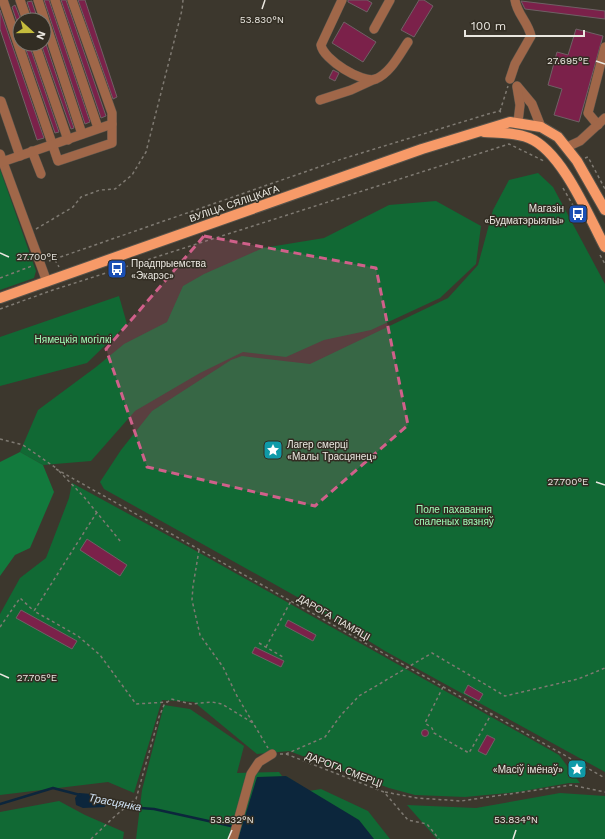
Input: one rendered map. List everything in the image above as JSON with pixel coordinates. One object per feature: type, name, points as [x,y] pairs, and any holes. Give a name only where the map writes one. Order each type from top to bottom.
[{"type":"main road","name":"ВУЛІЦА СЯЛІЦКАГА","points":[[0,298],[422,149],[477,132],[505,128],[518,122],[541,127],[558,137],[577,161],[605,210]]},
{"type":"main road","name":"ВУЛІЦА СЯЛІЦКАГА","points":[[505,128],[531,138],[542,145],[556,158],[603,247]]},
{"type":"street","points":[[2,0],[58,161],[112,143],[112,113],[72,0]]},
{"type":"street","points":[[20,0],[24,12]]},
{"type":"street","points":[[38,0],[82,134]]},
{"type":"street","points":[[55,0],[98,128]]},
{"type":"street","points":[[342,0],[321,45],[322,51],[327,57],[350,73],[368,79],[375,79]]},
{"type":"street","points":[[374,29],[390,0]]},
{"type":"street","points":[[510,79],[515,64],[531,36],[525,21],[516,10],[514,0]]},
{"type":"street","points":[[320,100],[357,88],[388,71],[408,42]]},
{"type":"street","points":[[598,125],[588,113],[605,47]]},
{"type":"street","points":[[38,52],[68,140]]},
{"type":"street","points":[[518,122],[520,105],[517,86],[532,104],[541,127]]},
{"type":"street","points":[[1,101],[20,156]]},
{"type":"street","points":[[567,147],[580,141],[605,118]]},
{"type":"street","points":[[47,282],[1,158],[20,156],[112,124]]},
{"type":"street","points":[[32,151],[41,174]]},
{"type":"street","points":[[233,839],[251,774],[259,762],[272,754]]},
{"type":"path","points":[[29,233],[74,207],[81,197],[100,190],[115,189],[132,175],[146,152],[182,10],[183,0]]},
{"type":"path","points":[[509,144],[500,111],[510,79]]},
{"type":"path","points":[[0,278],[342,159],[500,111]]},
{"type":"path","points":[[0,309],[53,290],[509,144],[550,165]]},
{"type":"path","points":[[588,158],[605,189]]},
{"type":"path","points":[[563,187],[578,214]]},
{"type":"path","points":[[603,247],[605,264]]},
{"type":"path","points":[[0,439],[23,445],[56,469],[72,483],[121,542]]},
{"type":"path","name":"ДАРОГА ПАМЯЦІ","points":[[56,469],[406,667],[492,713],[605,778]]},
{"type":"path","points":[[34,611],[97,512]]},
{"type":"path","points":[[199,549],[192,600],[200,635],[223,667],[253,723],[272,754]]},
{"type":"path","points":[[0,627],[20,598],[34,611],[78,636],[100,655],[136,704],[167,702]]},
{"type":"path","points":[[266,647],[291,601]]},
{"type":"path","points":[[259,643],[282,656]]},
{"type":"path","points":[[286,754],[325,737],[359,696],[432,653],[505,696],[578,679],[605,668]]},
{"type":"path","points":[[443,687],[425,723],[432,728],[434,733],[469,754],[492,713]]},
{"type":"path","points":[[91,839],[115,816],[136,799],[159,718],[164,705],[171,699],[191,704],[212,702],[222,704],[253,723]]},
{"type":"path","name":"ДАРОГА СМЕРЦІ","points":[[272,754],[286,754],[384,792],[408,820],[427,824],[439,839]]},
{"type":"path","points":[[384,792],[417,798],[461,801],[571,785],[605,792]]},
{"type":"highlighted area","points":[[204,236],[376,268],[408,425],[315,506],[147,467],[106,349]]},
{"type":"green space","points":[[0,169],[36,271],[34,278],[0,290]]},
{"type":"green space","name":"Поле пахавання спаленых вязняў","points":[[538,173],[553,187],[605,284],[605,772],[385,651],[299,598],[104,489],[100,482],[121,450],[152,411],[231,360],[242,356],[310,364],[448,298],[478,265],[493,210],[509,180]]},
{"type":"green space","points":[[436,201],[481,226],[476,264],[440,298],[371,330],[324,340],[286,357],[243,352],[200,373],[135,411],[91,461],[43,465],[20,452],[38,410],[124,344],[167,322],[183,286],[204,274],[263,248],[324,238],[389,205]]},
{"type":"green space","name":"Нямецкія могілкі","points":[[119,296],[127,324],[87,363],[0,386],[0,337]]},
{"type":"green space","points":[[20,452],[43,465],[54,492],[30,548],[15,555],[0,576],[0,462]]},
{"type":"green space","points":[[72,483],[559,755],[580,783],[569,783],[518,792],[465,797],[415,795],[389,788],[289,751],[257,754],[194,702],[162,700],[134,793],[108,782],[0,795],[0,614],[20,578],[46,558],[69,498]]},
{"type":"green space","points":[[164,705],[190,709],[244,746],[237,773],[279,772],[282,776],[286,776],[309,791],[321,789],[368,811],[390,839],[136,839],[142,790]]},
{"type":"green space","points":[[560,793],[605,796],[605,839],[437,839],[407,805],[476,808]]},
{"type":"green space","points":[[59,801],[85,815],[124,832],[123,839],[0,839],[0,812]]},
{"type":"water","points":[[286,776],[359,820],[374,839],[238,839],[257,777]]},
{"type":"water","points":[[79,793],[92,794],[107,800],[105,807],[83,808],[76,805],[75,798]]},
{"type":"building","points":[[44,0],[49,0],[90,122],[85,124],[52,24],[52,12],[48,12]]},
{"type":"building","points":[[61,0],[66,0],[106,116],[101,118]]},
{"type":"building","points":[[78,0],[85,0],[117,97],[113,99]]},
{"type":"building","points":[[348,0],[367,0],[372,3],[367,12],[348,2]]},
{"type":"building","points":[[419,0],[424,0],[433,6],[414,37],[401,30]]},
{"type":"building","points":[[32,1],[35,12],[30,12],[27,2]]},
{"type":"building","points":[[521,1],[605,11],[605,19],[525,9]]},
{"type":"building","points":[[15,5],[18,12],[14,12],[12,7]]},
{"type":"building","points":[[0,10],[12,45],[12,52],[14,52],[44,138],[37,140],[0,29]]},
{"type":"building","points":[[344,22],[376,42],[363,62],[332,43]]},
{"type":"building","points":[[576,29],[603,36],[579,122],[554,115],[562,89],[548,85],[557,52],[568,55]]},
{"type":"building","points":[[27,52],[32,52],[59,132],[55,133]]},
{"type":"building","points":[[44,52],[49,52],[74,128],[71,129]]},
{"type":"building","points":[[333,70],[339,73],[335,81],[329,78]]},
{"type":"building","points":[[87,539],[127,565],[120,576],[80,550]]},
{"type":"building","points":[[21,610],[77,641],[72,649],[16,618]]},
{"type":"building","points":[[288,620],[316,635],[313,641],[285,626]]},
{"type":"building","points":[[255,647],[284,661],[281,667],[252,653]]},
{"type":"building","points":[[468,685],[483,694],[479,701],[464,693]]},
{"type":"building","points":[[425,730],[428,733],[425,736],[422,733]]},
{"type":"building","points":[[487,735],[495,739],[486,755],[478,751]]},
{"type":"waterway","name":"Трасцянка","points":[[0,804],[53,788],[80,795]]},
{"type":"waterway","name":"Трасцянка","points":[[104,801],[127,807],[154,809],[231,826]]},
{"type":"place","name":"Магазін «Будматэрыялы»","points":[[578,214]]},
{"type":"place","name":"Прадпрыемства «Экарэс»","points":[[117,269]]},
{"type":"place","name":"Лагер смерці «Малы Трасцянец»","points":[[273,450]]},
{"type":"place","name":"«Масіў імёнаў»","points":[[577,769]]}]
